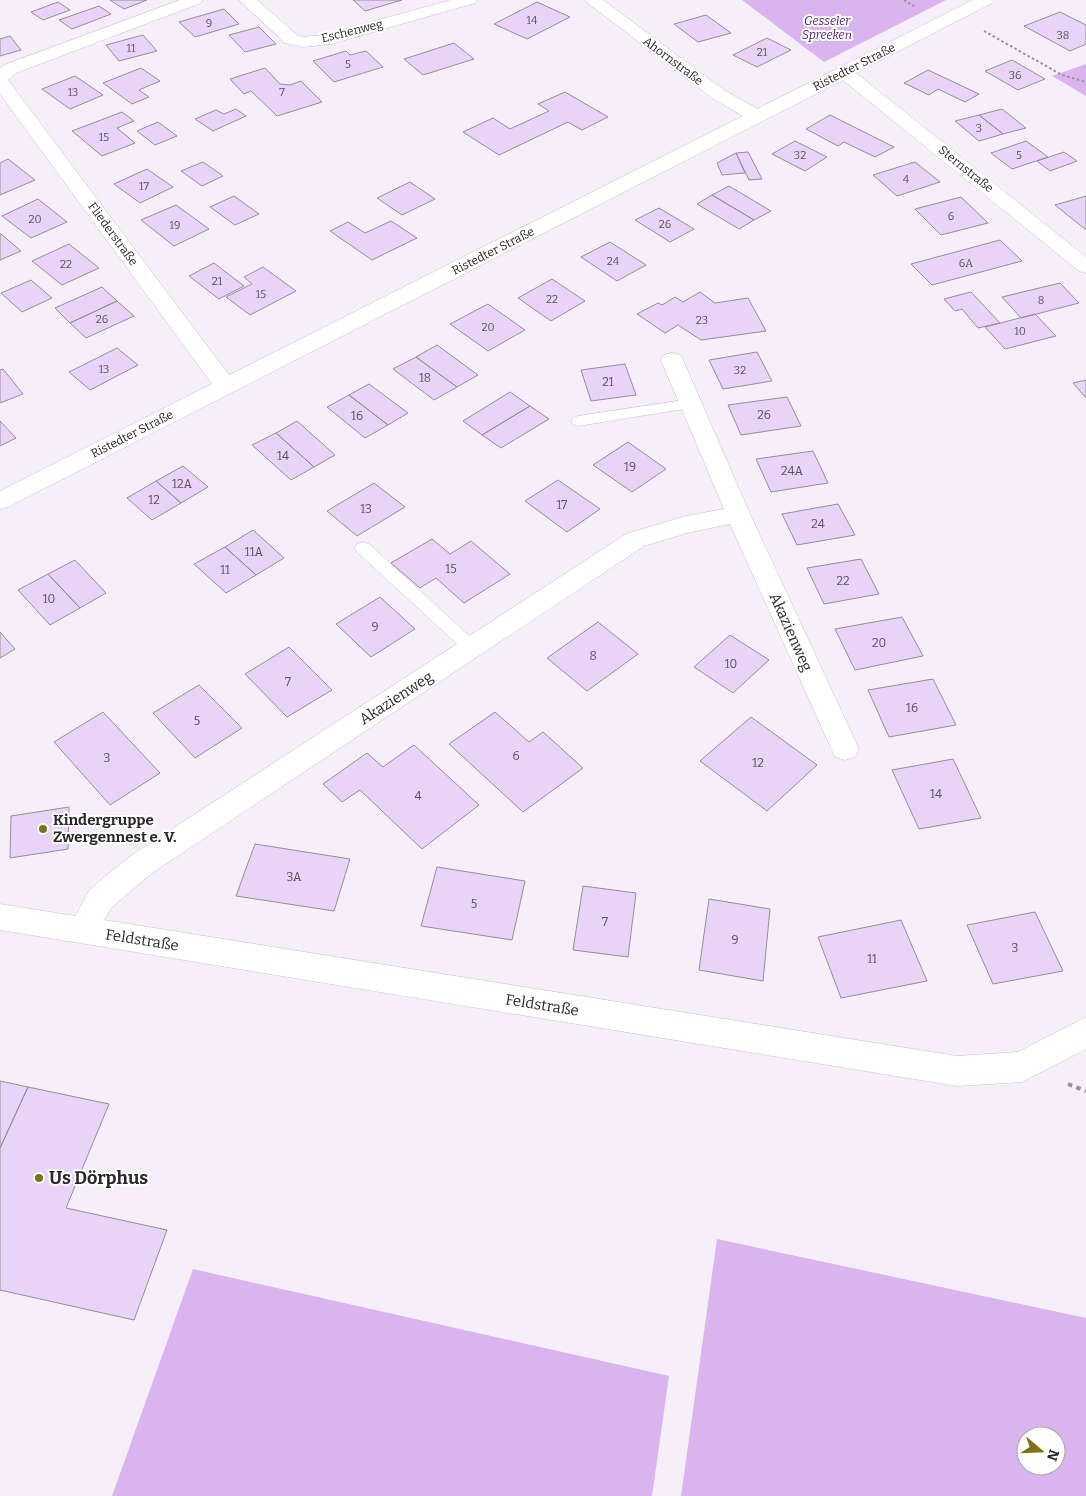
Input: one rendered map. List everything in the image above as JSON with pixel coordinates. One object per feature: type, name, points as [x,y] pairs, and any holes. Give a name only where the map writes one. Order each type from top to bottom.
[{"type":"street","points":[[0,78],[10,69],[195,0]]},
{"type":"street","name":"Eschenweg","points":[[247,0],[291,40],[303,42],[325,40],[469,0]]},
{"type":"street","name":"Ahornstraße","points":[[592,0],[718,94],[757,117]]},
{"type":"street","name":"Ristedter Straße","points":[[0,501],[986,0]]},
{"type":"street","name":"Sternstraße","points":[[845,72],[1086,267]]},
{"type":"street","name":"Fliederstraße","points":[[0,82],[215,373],[227,386]]},
{"type":"street","name":"Akazienweg","points":[[672,360],[738,514],[845,749]]},
{"type":"street","name":"Akazienweg","points":[[83,931],[101,898],[142,864],[635,540],[686,524],[738,514]]},
{"type":"street","name":"Feldstraße","points":[[0,917],[957,1071],[1022,1067],[1082,1035]]},
{"type":"lane","points":[[578,421],[691,404]]},
{"type":"lane","points":[[363,548],[472,648]]},
{"type":"path","points":[[956,15],[1062,76],[1086,82]]},
{"type":"green space","name":"Gesseler Spreeken","points":[[742,0],[946,0],[824,62]]},
{"type":"green space","points":[[1086,64],[1086,96],[1052,76]]},
{"type":"green space","points":[[717,1239],[1086,1318],[1086,1496],[681,1496]]},
{"type":"green space","points":[[193,1269],[669,1376],[652,1496],[112,1496]]},
{"type":"building","points":[[110,0],[147,0],[124,9]]},
{"type":"building","points":[[353,0],[402,0],[365,11]]},
{"type":"building","points":[[58,2],[70,10],[43,20],[31,12]]},
{"type":"building","points":[[537,2],[570,17],[527,39],[494,24]]},
{"type":"building","points":[[99,6],[111,14],[72,29],[59,20]]},
{"type":"building","points":[[224,9],[239,24],[195,37],[179,22]]},
{"type":"building","points":[[1060,12],[1086,25],[1086,44],[1070,51],[1024,26]]},
{"type":"building","points":[[706,15],[731,33],[698,42],[674,24]]},
{"type":"building","points":[[259,27],[276,44],[245,52],[229,35]]},
{"type":"building","points":[[143,35],[157,51],[119,61],[106,45]]},
{"type":"building","points":[[10,36],[21,50],[0,56],[0,39]]},
{"type":"building","points":[[767,38],[791,50],[757,67],[733,55]]},
{"type":"building","points":[[454,43],[474,59],[423,75],[404,59]]},
{"type":"building","points":[[346,51],[350,55],[366,51],[383,67],[334,82],[313,61]]},
{"type":"building","points":[[1012,60],[1045,79],[1018,90],[985,71]]},
{"type":"building","points":[[141,68],[160,81],[139,90],[149,97],[132,104],[103,83]]},
{"type":"building","points":[[265,68],[280,84],[290,85],[301,81],[322,102],[277,116],[251,91],[244,94],[230,79]]},
{"type":"building","points":[[928,70],[979,94],[965,102],[938,89],[929,95],[904,83]]},
{"type":"building","points":[[75,76],[103,95],[70,109],[42,89]]},
{"type":"building","points":[[565,92],[608,117],[582,130],[568,122],[499,155],[463,132],[493,118],[510,129],[549,111],[538,104]]},
{"type":"building","points":[[236,109],[246,116],[213,131],[195,119],[216,110],[224,114]]},
{"type":"building","points":[[1002,109],[1026,128],[1003,134],[979,115]]},
{"type":"building","points":[[122,112],[134,121],[117,128],[135,143],[102,156],[72,131]]},
{"type":"building","points":[[830,115],[894,147],[875,157],[844,142],[838,146],[806,129]]},
{"type":"building","points":[[979,115],[1003,134],[979,141],[955,121]]},
{"type":"building","points":[[158,122],[177,136],[155,145],[137,131]]},
{"type":"building","points":[[795,141],[827,157],[805,171],[772,154]]},
{"type":"building","points":[[1026,141],[1048,157],[1012,169],[991,153]]},
{"type":"building","points":[[748,152],[762,179],[749,180],[736,153]]},
{"type":"building","points":[[1064,152],[1077,161],[1050,171],[1037,161]]},
{"type":"building","points":[[736,153],[745,173],[722,175],[717,163]]},
{"type":"building","points":[[8,159],[35,180],[0,195],[0,163]]},
{"type":"building","points":[[203,162],[223,176],[202,186],[181,171]]},
{"type":"building","points":[[915,162],[940,182],[897,196],[873,175]]},
{"type":"building","points":[[147,169],[173,187],[140,203],[114,184]]},
{"type":"building","points":[[410,182],[435,199],[402,215],[377,198]]},
{"type":"building","points":[[729,186],[771,211],[754,220],[712,195]]},
{"type":"building","points":[[712,195],[754,220],[739,229],[697,204]]},
{"type":"building","points":[[234,196],[259,214],[235,225],[210,207]]},
{"type":"building","points":[[1086,196],[1086,229],[1085,229],[1055,205]]},
{"type":"building","points":[[961,197],[988,223],[941,235],[915,209]]},
{"type":"building","points":[[38,199],[67,222],[31,238],[2,216]]},
{"type":"building","points":[[176,205],[209,229],[174,246],[141,220]]},
{"type":"building","points":[[659,208],[694,229],[670,242],[635,220]]},
{"type":"building","points":[[391,221],[417,238],[372,260],[330,231],[348,222],[365,233]]},
{"type":"building","points":[[1,234],[21,251],[0,260]]},
{"type":"building","points":[[1000,240],[1022,261],[932,285],[911,264]]},
{"type":"building","points":[[610,242],[646,265],[617,281],[581,257]]},
{"type":"building","points":[[69,244],[99,268],[62,285],[32,261]]},
{"type":"building","points":[[214,263],[244,286],[219,299],[189,276]]},
{"type":"building","points":[[263,267],[296,291],[250,315],[226,297],[252,284],[244,277]]},
{"type":"building","points":[[552,279],[585,301],[551,321],[518,298]]},
{"type":"building","points":[[31,280],[52,298],[22,312],[1,293]]},
{"type":"building","points":[[1060,283],[1079,303],[1021,318],[1002,297]]},
{"type":"building","points":[[102,287],[117,301],[70,323],[55,308]]},
{"type":"building","points":[[700,292],[715,303],[748,298],[766,331],[701,340],[678,325],[665,333],[637,314],[658,303],[662,305],[675,297],[683,302]]},
{"type":"building","points":[[971,292],[1000,323],[978,328],[962,309],[955,311],[944,299]]},
{"type":"building","points":[[117,301],[134,316],[86,338],[70,323]]},
{"type":"building","points":[[488,304],[525,330],[488,351],[450,324]]},
{"type":"building","points":[[1035,314],[1056,336],[1005,349],[985,327]]},
{"type":"building","points":[[437,345],[478,375],[457,387],[416,357]]},
{"type":"building","points":[[117,348],[138,365],[90,390],[69,372]]},
{"type":"building","points":[[757,352],[772,381],[723,389],[709,360]]},
{"type":"building","points":[[416,357],[457,387],[434,400],[393,369]]},
{"type":"building","points":[[625,364],[636,395],[591,401],[581,370]]},
{"type":"building","points":[[3,369],[23,394],[0,403],[0,370]]},
{"type":"building","points":[[1086,380],[1086,398],[1073,383]]},
{"type":"building","points":[[369,384],[408,413],[388,425],[349,395]]},
{"type":"building","points":[[510,392],[530,406],[482,435],[463,421]]},
{"type":"building","points":[[349,395],[388,425],[365,438],[327,407]]},
{"type":"building","points":[[787,397],[801,426],[741,435],[728,405]]},
{"type":"building","points":[[530,406],[549,419],[501,448],[482,435]]},
{"type":"building","points":[[0,421],[16,438],[0,446]]},
{"type":"building","points":[[297,421],[335,455],[314,467],[276,433]]},
{"type":"building","points":[[276,433],[314,467],[291,480],[252,445]]},
{"type":"building","points":[[628,442],[666,469],[632,492],[593,465]]},
{"type":"building","points":[[813,451],[828,483],[771,492],[756,459]]},
{"type":"building","points":[[183,466],[208,487],[181,503],[156,481]]},
{"type":"building","points":[[558,480],[600,509],[567,532],[525,501]]},
{"type":"building","points":[[156,481],[181,503],[152,520],[127,498]]},
{"type":"building","points":[[374,483],[405,507],[357,536],[327,511]]},
{"type":"building","points":[[838,504],[855,535],[797,545],[782,514]]},
{"type":"building","points":[[253,530],[284,558],[256,575],[225,547]]},
{"type":"building","points":[[432,539],[450,554],[471,541],[510,574],[464,603],[436,578],[420,588],[391,563]]},
{"type":"building","points":[[225,547],[256,575],[226,593],[194,564]]},
{"type":"building","points":[[861,559],[879,594],[824,604],[807,568]]},
{"type":"building","points":[[75,560],[106,593],[80,608],[48,574]]},
{"type":"building","points":[[48,574],[80,608],[50,625],[18,590]]},
{"type":"building","points":[[380,597],[415,629],[371,657],[336,624]]},
{"type":"building","points":[[902,617],[923,656],[855,670],[835,629]]},
{"type":"building","points":[[598,622],[638,654],[587,691],[547,658]]},
{"type":"building","points":[[0,632],[15,649],[0,658]]},
{"type":"building","points":[[730,635],[769,660],[733,693],[694,667]]},
{"type":"building","points":[[289,647],[332,690],[287,717],[245,674]]},
{"type":"building","points":[[933,679],[956,725],[889,737],[868,690]]},
{"type":"building","points":[[199,685],[242,728],[195,758],[153,713]]},
{"type":"building","points":[[103,712],[160,773],[110,805],[54,742]]},
{"type":"building","points":[[495,712],[529,742],[543,732],[583,768],[523,812],[449,744]]},
{"type":"building","points":[[751,717],[817,765],[767,811],[700,761]]},
{"type":"building","points":[[414,745],[479,805],[422,849],[360,790],[342,802],[323,784],[367,753],[383,767]]},
{"type":"building","points":[[953,759],[981,818],[919,829],[892,770]]},
{"type":"building","points":[[69,807],[68,849],[10,858],[11,816]]},
{"type":"building","points":[[255,844],[350,859],[334,911],[236,896]]},
{"type":"building","points":[[437,867],[525,881],[512,940],[421,926]]},
{"type":"building","points":[[583,886],[636,893],[628,957],[573,950]]},
{"type":"building","points":[[709,899],[770,909],[763,981],[699,970]]},
{"type":"building","points":[[1035,912],[1063,971],[993,984],[967,925]]},
{"type":"building","points":[[901,920],[927,981],[841,998],[818,937]]},
{"type":"building","points":[[0,1081],[28,1087],[0,1148]]},
{"type":"building","name":"Us Dörphus","points":[[28,1087],[109,1104],[66,1208],[167,1230],[134,1320],[0,1290],[0,1148]]},
{"type":"place","name":"Kindergruppe Zwergennest e. V.","points":[[43,829]]},
{"type":"place","name":"Us Dörphus","points":[[39,1178]]}]
